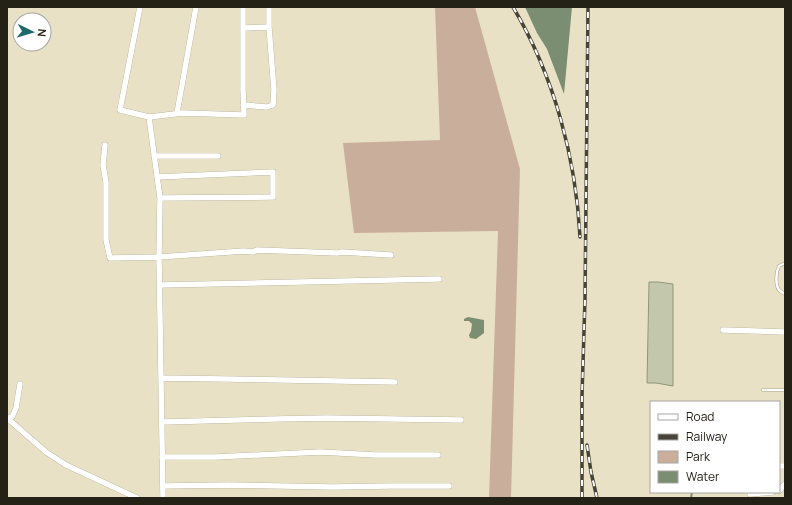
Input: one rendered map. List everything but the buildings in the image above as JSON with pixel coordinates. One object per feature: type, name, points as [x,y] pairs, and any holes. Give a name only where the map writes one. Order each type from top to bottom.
[{"type":"street","points":[[140,7],[120,110],[149,117],[177,113],[244,115],[243,7]]},
{"type":"street","points":[[177,113],[196,7]]},
{"type":"street","points":[[244,105],[267,107],[272,104],[274,90],[269,7]]},
{"type":"street","points":[[244,28],[270,27]]},
{"type":"street","points":[[149,117],[160,198],[159,257],[163,498]]},
{"type":"street","points":[[105,145],[103,165],[106,182],[106,240],[110,258],[159,257],[244,251],[253,252],[257,250],[391,255]]},
{"type":"street","points":[[154,156],[218,156]]},
{"type":"street","points":[[157,177],[273,172],[273,197],[160,198]]},
{"type":"street","points":[[160,285],[439,279]]},
{"type":"street","points":[[723,330],[785,332]]},
{"type":"street","points":[[161,378],[395,382]]},
{"type":"street","points":[[20,384],[16,408],[12,416],[7,418],[46,452],[66,465],[137,498]]},
{"type":"street","points":[[162,422],[327,418],[462,420]]},
{"type":"street","points":[[162,457],[215,457],[320,452],[376,455],[438,455]]},
{"type":"street","points":[[163,486],[449,486]]},
{"type":"street","points":[[750,493],[762,493]]},
{"type":"lane","points":[[785,263],[779,266],[777,270],[777,286],[780,291],[785,294]]},
{"type":"lane","points":[[762,390],[785,390]]},
{"type":"green space","points":[[435,7],[475,7],[520,169],[511,498],[489,498],[498,231],[354,233],[343,143],[440,140]]},
{"type":"water","points":[[525,7],[572,7],[564,94],[547,49],[537,33]]},
{"type":"water","points":[[468,317],[484,320],[484,333],[476,339],[470,338],[469,335],[472,324],[469,321],[464,321],[464,319]]},
{"type":"waterway","points":[[691,498],[692,493]]},
{"type":"railway","points":[[513,7],[540,61],[560,118],[574,177],[580,237]]},
{"type":"railway","points":[[582,498],[582,395],[585,299],[588,7]]},
{"type":"railway","points":[[587,445],[597,498]]}]
